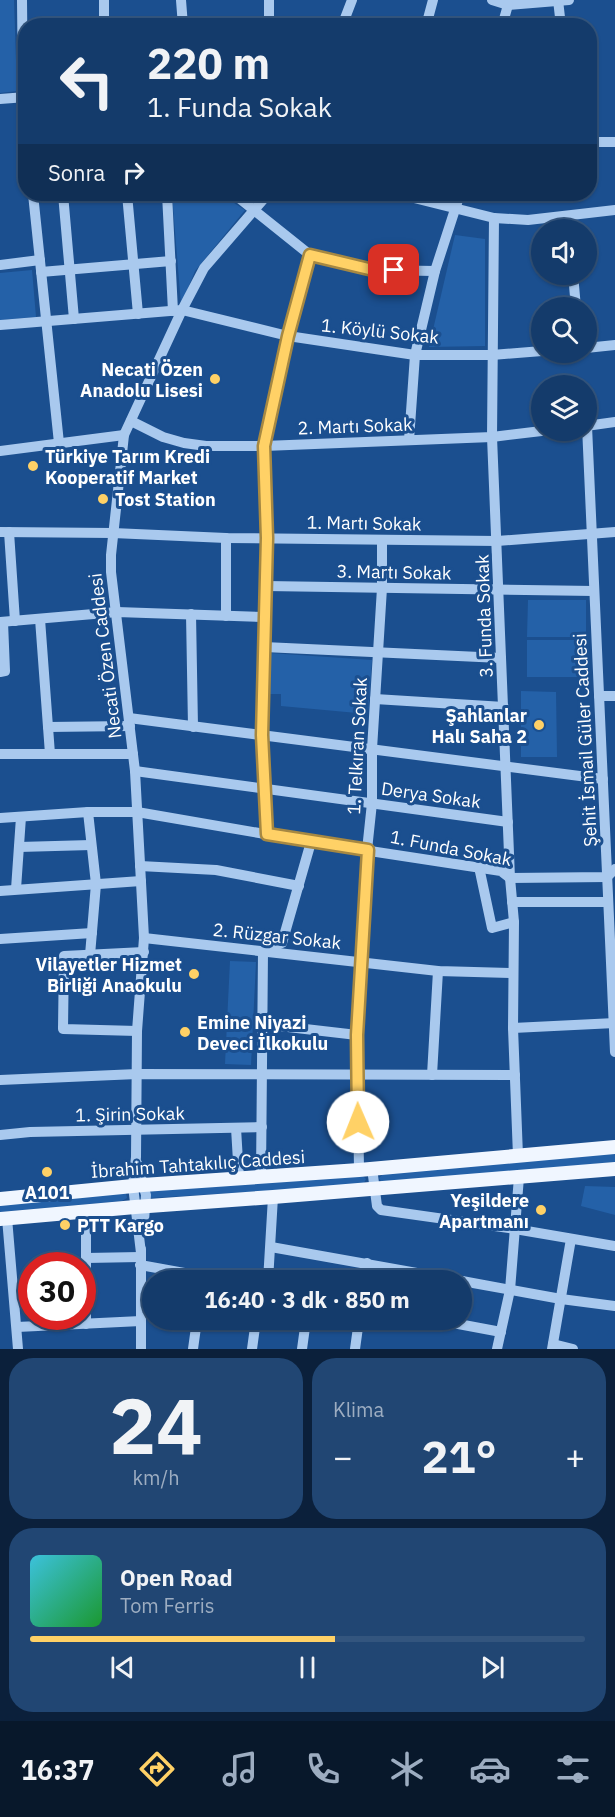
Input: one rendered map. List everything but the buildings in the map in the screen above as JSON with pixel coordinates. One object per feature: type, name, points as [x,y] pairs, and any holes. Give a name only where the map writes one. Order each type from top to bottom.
[{"type":"main road","name":"İbrahim Tahtakılıç Caddesi","points":[[0,1199],[138,1185],[615,1148]]},
{"type":"main road","name":"İbrahim Tahtakılıç Caddesi","points":[[4,1218],[615,1169]]},
{"type":"street","points":[[22,0],[22,18]]},
{"type":"street","points":[[104,0],[104,18]]},
{"type":"street","points":[[181,0],[182,18]]},
{"type":"street","points":[[269,0],[269,18]]},
{"type":"street","points":[[345,18],[352,0]]},
{"type":"street","points":[[428,18],[433,0]]},
{"type":"street","points":[[492,0],[508,5],[562,1],[561,18]]},
{"type":"street","points":[[504,18],[508,5]]},
{"type":"street","points":[[0,99],[18,98]]},
{"type":"street","points":[[597,142],[615,142]]},
{"type":"street","points":[[34,201],[59,443]]},
{"type":"street","points":[[64,201],[74,319]]},
{"type":"street","points":[[128,201],[138,314]]},
{"type":"street","points":[[167,201],[171,261],[178,311]]},
{"type":"street","points":[[243,201],[310,255],[373,270],[435,272]]},
{"type":"street","name":"Necati Özen Caddesi","points":[[141,1349],[141,1206],[135,1130],[137,1031],[144,938],[135,771],[111,572],[113,533],[124,435],[178,311],[204,268],[261,201]]},
{"type":"street","points":[[425,201],[494,218],[528,220],[615,210]]},
{"type":"street","points":[[409,440],[415,355],[435,272],[458,201]]},
{"type":"street","name":"3. Funda Sokak","points":[[494,218],[492,437],[510,878],[514,922],[513,1028],[518,1156]]},
{"type":"street","points":[[267,834],[262,735],[267,538],[264,446],[288,336],[310,255]]},
{"type":"street","points":[[0,265],[70,269],[171,261]]},
{"type":"street","name":"1. Köylü Sokak","points":[[0,325],[178,311],[288,336],[415,355],[492,355],[531,352]]},
{"type":"street","points":[[597,347],[615,345]]},
{"type":"street","name":"2. Martı Sokak","points":[[131,421],[163,437],[184,444],[206,446],[264,446],[492,437],[531,432]]},
{"type":"street","points":[[597,425],[615,422]]},
{"type":"street","points":[[0,451],[124,435]]},
{"type":"street","name":"Şehit İsmail Güler Caddesi","points":[[588,441],[603,779],[611,873],[608,902],[615,1052]]},
{"type":"street","points":[[0,672],[4,671],[6,621],[5,532]]},
{"type":"street","name":"1. Martı Sokak","points":[[5,532],[113,533],[226,538],[497,541],[615,532]]},
{"type":"street","points":[[226,538],[226,616]]},
{"type":"street","name":"1. Telkıran Sokak","points":[[382,540],[379,652],[372,749],[372,803],[357,1035],[357,1074],[365,1169],[375,1188],[377,1206],[381,1210],[515,1228]]},
{"type":"street","name":"3. Martı Sokak","points":[[266,586],[594,591]]},
{"type":"street","points":[[6,621],[117,612],[265,617]]},
{"type":"street","points":[[190,614],[193,727]]},
{"type":"street","points":[[40,619],[50,754]]},
{"type":"street","points":[[264,646],[501,658]]},
{"type":"street","points":[[599,696],[615,696]]},
{"type":"street","points":[[375,699],[504,707]]},
{"type":"street","points":[[48,727],[130,722],[193,727],[603,779]]},
{"type":"street","points":[[0,754],[133,754]]},
{"type":"street","name":"Derya Sokak","points":[[135,771],[508,822]]},
{"type":"street","points":[[88,812],[96,884],[90,955]]},
{"type":"street","name":"1. Funda Sokak","points":[[0,818],[88,812],[137,812],[311,842],[479,867],[501,871],[510,878],[611,873]]},
{"type":"street","points":[[16,890],[21,817]]},
{"type":"street","points":[[261,1176],[263,951],[282,943],[311,842]]},
{"type":"street","points":[[19,847],[91,845]]},
{"type":"street","points":[[140,866],[216,870],[299,886]]},
{"type":"street","points":[[479,867],[492,928],[514,922]]},
{"type":"street","points":[[0,891],[141,881]]},
{"type":"street","points":[[512,902],[608,902]]},
{"type":"street","points":[[0,939],[92,933]]},
{"type":"street","name":"2. Rüzgar Sokak","points":[[144,938],[438,971],[513,973]]},
{"type":"street","points":[[137,1031],[63,1029],[64,956],[144,952]]},
{"type":"street","points":[[432,1074],[438,971]]},
{"type":"street","points":[[513,1028],[614,1023]]},
{"type":"street","points":[[262,1024],[357,1035]]},
{"type":"street","points":[[0,1080],[137,1074],[516,1075]]},
{"type":"street","name":"1. Şirin Sokak","points":[[0,1135],[30,1132],[262,1127]]},
{"type":"street","points":[[236,1128],[239,1178]]},
{"type":"street","points":[[497,1349],[510,1290],[519,1177]]},
{"type":"street","points":[[269,1270],[273,1197]]},
{"type":"street","points":[[86,1211],[86,1252]]},
{"type":"street","points":[[4,1218],[18,1349]]},
{"type":"street","points":[[515,1228],[615,1246]]},
{"type":"street","points":[[571,1239],[552,1347],[573,1349]]},
{"type":"street","points":[[270,1247],[404,1270]]},
{"type":"street","points":[[96,1258],[140,1258],[186,1270]]},
{"type":"street","points":[[366,1270],[367,1263]]},
{"type":"street","points":[[472,1283],[615,1306]]},
{"type":"street","points":[[96,1324],[141,1322]]},
{"type":"street","points":[[472,1327],[501,1332]]},
{"type":"street","points":[[193,1349],[196,1330]]},
{"type":"street","points":[[252,1349],[255,1330]]},
{"type":"street","points":[[302,1349],[305,1330]]},
{"type":"street","points":[[355,1349],[358,1330]]},
{"type":"shaded area","points":[[0,0],[14,0],[17,91],[0,93]]},
{"type":"shaded area","points":[[173,201],[231,201],[245,210],[195,271],[181,305]]},
{"type":"shaded area","points":[[455,235],[485,239],[485,346],[429,347]]},
{"type":"shaded area","points":[[32,270],[36,317],[0,320],[0,273]]},
{"type":"shaded area","points":[[528,600],[586,600],[586,637],[527,637]]},
{"type":"shaded area","name":"Şahlanlar Halı Saha 2","points":[[527,640],[586,640],[585,677],[527,677]]},
{"type":"shaded area","points":[[269,653],[372,660],[368,714],[281,706],[281,694],[269,694]]},
{"type":"shaded area","name":"Şahlanlar Halı Saha 2","points":[[521,691],[556,692],[557,757],[521,757]]},
{"type":"shaded area","points":[[230,961],[256,962],[251,1065],[225,1064]]},
{"type":"shaded area","points":[[615,1153],[615,1162],[382,1183],[379,1178],[383,1174]]},
{"type":"shaded area","points":[[362,1175],[366,1179],[363,1185],[151,1198],[149,1196],[149,1190]]},
{"type":"shaded area","points":[[585,1186],[615,1187],[615,1215],[581,1206]]},
{"type":"shaded area","points":[[126,1193],[127,1198],[122,1201],[0,1212],[0,1203]]},
{"type":"place","name":"Necati Özen Anadolu Lisesi","points":[[215,379]]},
{"type":"place","name":"Türkiye Tarım Kredi Kooperatif Market","points":[[33,466]]},
{"type":"place","name":"Tost Station","points":[[103,499]]},
{"type":"place","name":"Şahlanlar Halı Saha 2","points":[[539,725]]},
{"type":"place","name":"Vilayetler Hizmet Birliği Anaokulu","points":[[194,974]]},
{"type":"place","name":"Emine Niyazi Deveci İlkokulu","points":[[185,1032]]},
{"type":"place","name":"A101","points":[[47,1172]]},
{"type":"place","name":"Yeşildere Apartmanı","points":[[541,1210]]},
{"type":"place","name":"PTT Kargo","points":[[65,1225]]},
{"type":"route","points":[[358,1122],[357,1035],[368,850],[267,834],[262,735],[267,538],[264,446],[288,336],[310,255],[373,270],[394,270]]}]
